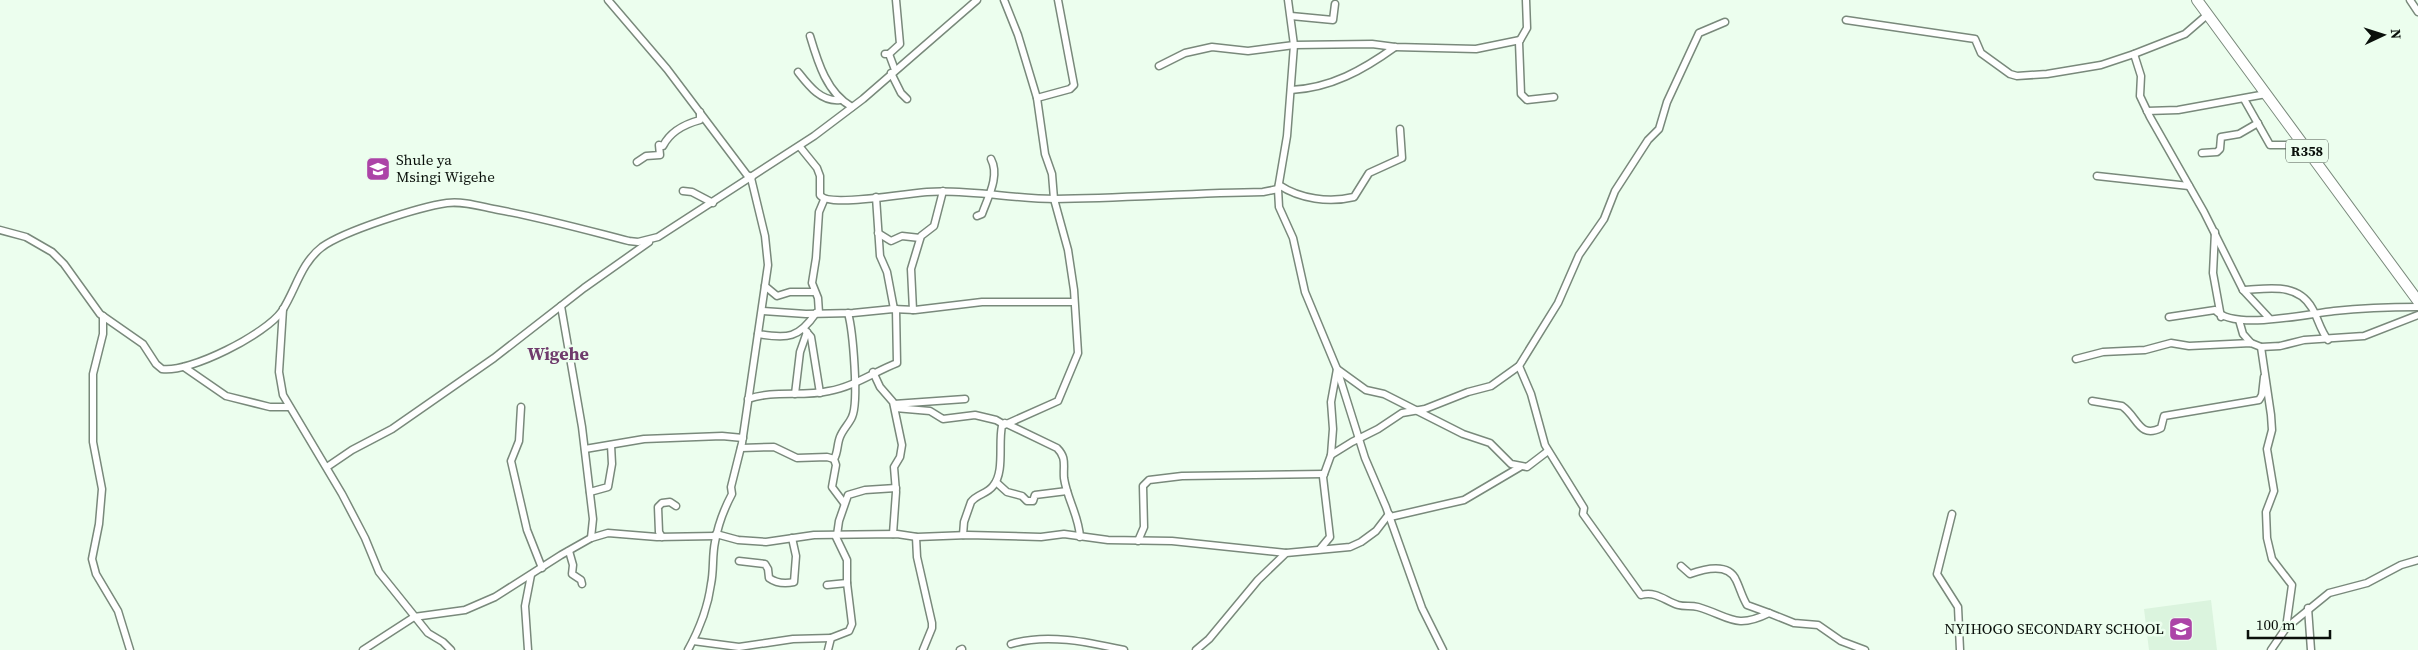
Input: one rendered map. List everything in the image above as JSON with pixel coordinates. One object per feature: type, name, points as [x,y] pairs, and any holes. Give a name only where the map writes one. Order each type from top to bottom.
[{"type":"main road","name":"R358","points":[[2197,0],[2302,146],[2418,301]]},
{"type":"street","points":[[608,0],[700,112],[747,175],[752,178],[768,251],[763,311],[741,448],[731,488],[732,494],[724,509],[716,535],[710,591],[693,641],[688,650]]},
{"type":"street","points":[[896,0],[900,44],[887,54],[901,93],[907,99]]},
{"type":"street","points":[[327,467],[398,424],[494,358],[651,240],[713,203],[800,146],[852,107],[977,0]]},
{"type":"street","points":[[1004,0],[1018,35],[1027,72],[1037,98],[1054,199],[1069,256],[1078,353],[1060,400],[1004,424]]},
{"type":"street","points":[[1037,98],[1073,87],[1058,0]]},
{"type":"street","points":[[1288,0],[1294,46],[1291,90],[1278,187],[1279,207],[1293,238],[1305,292],[1337,369],[1359,438],[1422,608],[1443,650]]},
{"type":"street","points":[[1526,0],[1527,28],[1520,40],[1522,97],[1527,100],[1554,97]]},
{"type":"street","points":[[2410,0],[2418,12]]},
{"type":"street","points":[[1291,16],[1333,20],[1335,4]]},
{"type":"street","points":[[1846,20],[1975,39],[1980,53],[1994,64],[2017,76],[2095,67],[2186,34],[2207,15]]},
{"type":"street","points":[[1331,455],[1359,438],[1378,430],[1402,414],[1491,386],[1519,366],[1558,303],[1579,254],[1604,219],[1615,191],[1648,140],[1659,129],[1667,102],[1699,33],[1725,22]]},
{"type":"street","points":[[810,36],[819,66],[840,100],[852,107]]},
{"type":"street","points":[[1159,66],[1185,53],[1212,48],[1248,51],[1294,46],[1372,44],[1395,47],[1476,49],[1520,40]]},
{"type":"street","points":[[1291,90],[1313,88],[1343,79],[1395,47]]},
{"type":"street","points":[[2134,54],[2141,78],[2140,96],[2147,111],[2215,232],[2244,290],[2269,318]]},
{"type":"street","points":[[798,72],[813,91],[832,101],[840,100]]},
{"type":"street","points":[[2147,111],[2178,110],[2266,94]]},
{"type":"street","points":[[2244,99],[2270,145],[2302,146]]},
{"type":"street","points":[[637,162],[646,156],[660,155],[659,146],[663,146],[668,136],[686,124],[700,120],[700,112]]},
{"type":"street","points":[[2202,153],[2217,152],[2220,149],[2221,137],[2239,134],[2258,122]]},
{"type":"street","points":[[800,146],[817,168],[820,176],[820,195],[824,200],[845,201],[943,191],[988,196],[1054,199],[1095,196],[1161,197],[1196,193],[1263,192],[1278,187],[1294,195],[1340,200],[1354,197],[1369,173],[1402,158],[1400,129]]},
{"type":"street","points":[[977,216],[982,214],[995,177],[995,167],[992,159]]},
{"type":"street","points":[[2097,176],[2189,186]]},
{"type":"street","points":[[683,191],[692,192],[713,203]]},
{"type":"street","points":[[913,310],[911,269],[920,238],[933,228],[943,191]]},
{"type":"street","points":[[748,400],[768,394],[820,393],[849,387],[873,372],[898,361],[895,309],[887,272],[880,256],[876,197]]},
{"type":"street","points":[[795,394],[800,352],[805,331],[818,313],[818,298],[812,283],[816,258],[819,212],[824,200]]},
{"type":"street","points":[[0,230],[26,237],[52,252],[64,264],[103,316],[143,344],[156,364],[162,369],[184,367],[246,340],[275,320],[310,258],[333,240],[428,207],[458,203],[476,205],[573,226],[629,241],[651,240]]},
{"type":"street","points":[[2215,232],[2213,273],[2222,317]]},
{"type":"street","points":[[878,233],[891,241],[902,236],[920,238]]},
{"type":"street","points":[[765,286],[778,296],[790,292],[814,292]]},
{"type":"street","points":[[2244,290],[2292,290],[2309,303],[2328,340]]},
{"type":"street","points":[[763,311],[818,313],[895,309],[913,310],[982,302],[1074,302]]},
{"type":"street","points":[[561,306],[585,449],[593,529],[591,538]]},
{"type":"street","points":[[2168,317],[2215,310],[2222,317],[2239,320],[2291,318],[2356,309],[2418,307]]},
{"type":"street","points":[[283,308],[279,372],[281,388],[290,407],[359,524],[379,572],[397,591],[414,617],[428,633],[443,642],[451,650]]},
{"type":"street","points":[[844,503],[832,487],[836,465],[834,459],[837,454],[836,446],[843,429],[852,417],[855,383],[848,312]]},
{"type":"street","points":[[2076,359],[2104,352],[2145,350],[2171,343],[2189,346],[2251,343],[2261,347],[2328,340],[2370,334],[2418,315]]},
{"type":"street","points":[[103,316],[103,334],[93,374],[93,442],[102,489],[102,504],[92,559],[96,574],[118,611],[130,650]]},
{"type":"street","points":[[2239,320],[2243,334],[2251,343]]},
{"type":"street","points":[[758,334],[796,334],[805,331]]},
{"type":"street","points":[[805,331],[811,337],[820,393]]},
{"type":"street","points":[[2261,347],[2272,430],[2268,449],[2274,491],[2267,508],[2266,528],[2270,554],[2276,566],[2292,585],[2286,628]]},
{"type":"street","points":[[1519,366],[1531,394],[1548,451],[1584,508],[1584,515],[1641,595],[1654,594],[1677,605],[1695,606],[1729,620],[1752,621],[1768,613]]},
{"type":"street","points":[[184,367],[226,396],[270,407],[290,407]]},
{"type":"street","points":[[2092,401],[2122,406],[2144,431],[2154,432],[2161,428],[2164,416],[2259,400],[2262,396],[2265,368]]},
{"type":"street","points":[[1337,369],[1366,390],[1384,394],[1463,434],[1490,443],[1504,459],[1520,467]]},
{"type":"street","points":[[1320,549],[1330,533],[1323,492],[1324,474],[1331,455],[1333,429],[1331,402],[1337,369]]},
{"type":"street","points":[[873,372],[880,387],[894,406],[903,449],[894,468],[896,488],[893,534]]},
{"type":"street","points":[[894,406],[965,399]]},
{"type":"street","points":[[894,406],[930,411],[943,419],[975,415],[996,420],[1057,448],[1062,453],[1065,461],[1067,491],[1076,515],[1080,536]]},
{"type":"street","points":[[521,407],[519,440],[511,461],[526,530],[542,568]]},
{"type":"street","points":[[963,535],[964,522],[971,502],[988,492],[996,482],[1002,462],[1000,449],[1004,424]]},
{"type":"street","points":[[585,449],[644,439],[669,437],[742,438]]},
{"type":"street","points":[[590,492],[608,486],[612,464],[611,445]]},
{"type":"street","points":[[741,448],[774,447],[798,458],[828,457],[834,459]]},
{"type":"street","points":[[363,650],[414,617],[465,610],[495,597],[591,538],[615,532],[662,537],[716,535],[738,540],[766,542],[804,535],[893,534],[916,537],[963,535],[1041,537],[1064,534],[1138,541],[1172,541],[1286,553],[1320,549],[1343,549],[1361,542],[1376,531],[1389,515],[1464,500],[1520,467],[1533,464],[1548,451]]},
{"type":"street","points":[[1138,541],[1144,527],[1143,486],[1149,480],[1182,476],[1324,474]]},
{"type":"street","points":[[996,482],[1007,492],[1022,496],[1027,501],[1033,501],[1035,495],[1067,491]]},
{"type":"street","points":[[693,641],[739,647],[793,640],[831,638],[849,631],[852,627],[847,583],[847,560],[836,535],[844,503],[848,495],[859,491],[896,488]]},
{"type":"street","points":[[662,537],[658,525],[658,507],[670,502],[676,506]]},
{"type":"street","points":[[1952,514],[1937,574],[1958,608],[1960,650]]},
{"type":"street","points":[[916,537],[917,557],[932,623],[932,628],[923,650]]},
{"type":"street","points":[[739,561],[765,564],[768,569],[769,578],[773,581],[783,583],[794,582],[796,556],[792,538]]},
{"type":"street","points":[[569,550],[572,574],[581,580],[582,584]]},
{"type":"street","points":[[1196,650],[1209,639],[1258,580],[1286,553]]},
{"type":"street","points":[[2271,650],[2286,628],[2308,608],[2329,593],[2366,583],[2401,565],[2418,560]]},
{"type":"street","points":[[1681,566],[1690,574],[1701,570],[1718,568],[1732,574],[1747,605],[1794,624],[1818,625],[1841,641],[1865,650]]},
{"type":"street","points":[[528,650],[525,606],[531,575]]},
{"type":"street","points":[[828,585],[847,583]]},
{"type":"street","points":[[2308,608],[2311,650]]},
{"type":"street","points":[[828,650],[831,638]]},
{"type":"street","points":[[1011,644],[1027,639],[1062,639],[1124,650]]},
{"type":"shaded area","name":"NYIHOGO SECONDARY SCHOOL","points":[[2211,600],[2217,650],[2149,650],[2144,609]]},
{"type":"place","name":"Shule ya Msingi Wigehe","points":[[378,169]]},
{"type":"place","name":"NYIHOGO SECONDARY SCHOOL","points":[[2181,629]]},
{"type":"district","name":"Wigehe","points":[[558,354]]}]
